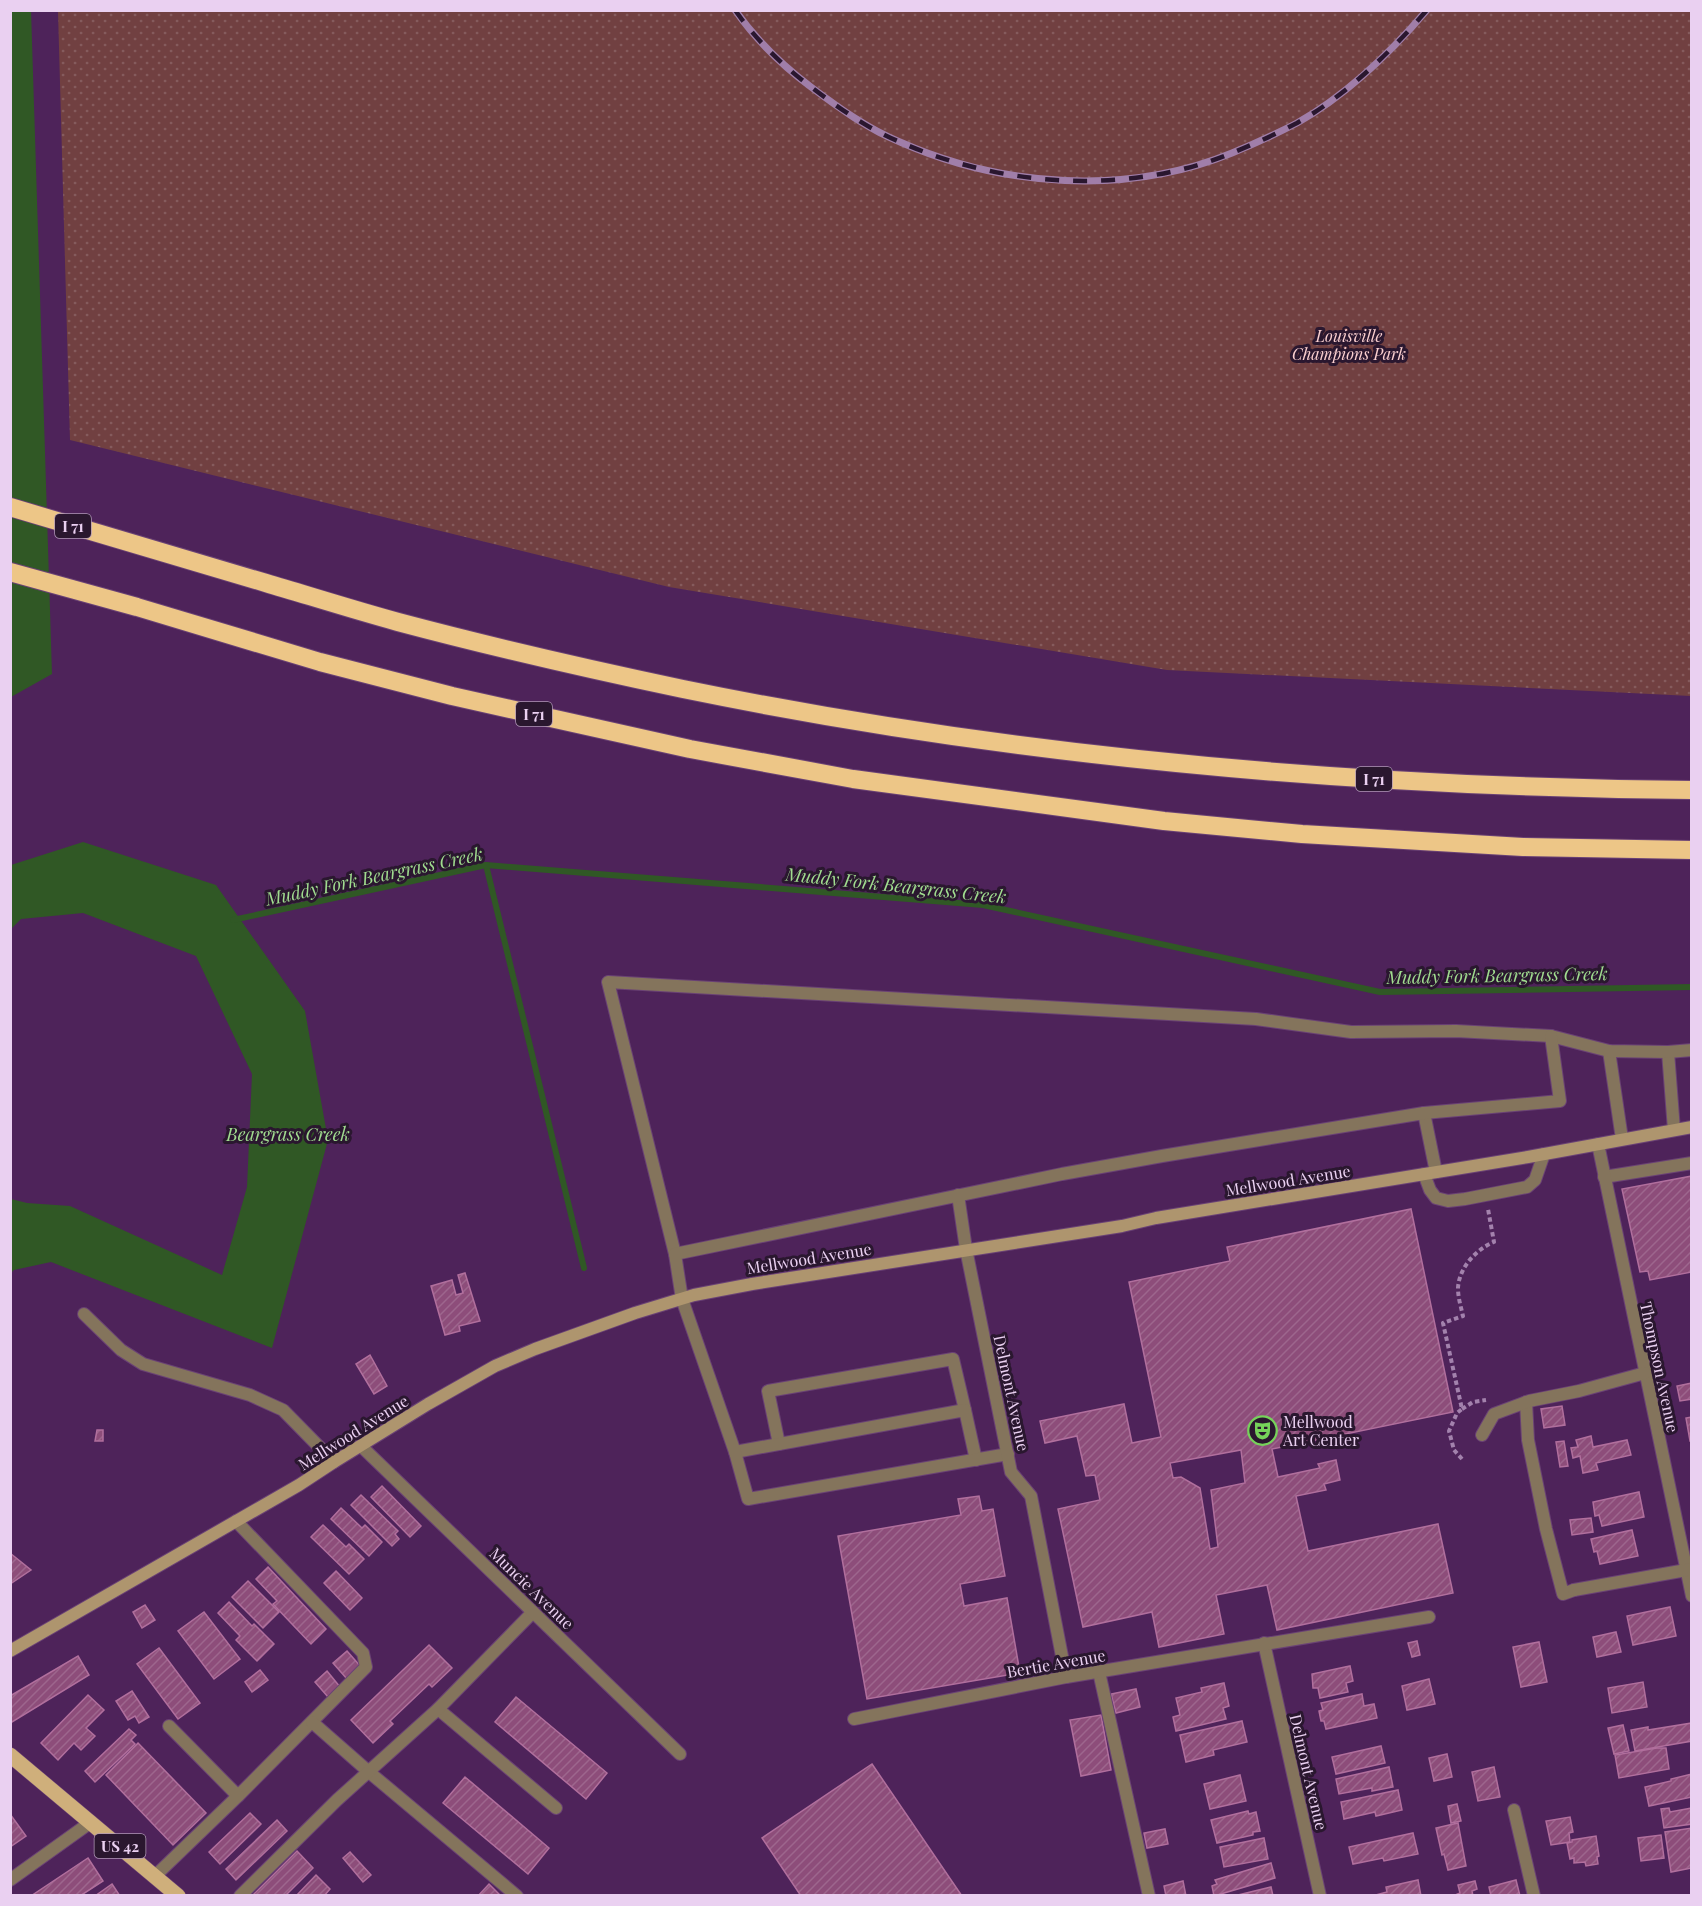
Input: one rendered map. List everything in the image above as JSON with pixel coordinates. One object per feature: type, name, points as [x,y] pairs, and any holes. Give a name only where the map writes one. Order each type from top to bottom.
[{"type":"highway","name":"I 71","points":[[10,507],[395,621],[509,650],[805,712],[1059,749],[1316,775],[1589,789],[1692,790]]},
{"type":"highway","name":"I 71","points":[[10,572],[320,662],[452,696],[690,749],[853,779],[1164,821],[1302,834],[1523,847],[1692,850]]},
{"type":"main road","name":"US 42","points":[[10,1755],[178,1896]]},
{"type":"street","points":[[1008,1454],[748,1499],[735,1452],[682,1299],[675,1254],[608,981],[1256,1019],[1351,1032],[1456,1031],[1551,1036],[1609,1051],[1692,1050]]},
{"type":"street","points":[[675,1254],[958,1195],[1162,1156],[1424,1113],[1560,1101],[1551,1036]]},
{"type":"street","points":[[1609,1051],[1622,1139]]},
{"type":"street","points":[[1668,1052],[1674,1130]]},
{"type":"street","points":[[1424,1113],[1430,1190],[1436,1198],[1448,1201],[1465,1199],[1527,1187],[1535,1180],[1545,1154]]},
{"type":"street","name":"Mellwood Avenue","points":[[10,1651],[299,1485],[428,1404],[495,1366],[535,1348],[635,1313],[682,1299],[752,1284],[1122,1226],[1155,1218],[1545,1154],[1692,1127]]},
{"type":"street","name":"Thompson Avenue","points":[[1598,1144],[1645,1373],[1689,1569],[1692,1596]]},
{"type":"street","points":[[1604,1177],[1692,1163]]},
{"type":"street","name":"Delmont Avenue","points":[[958,1195],[966,1249],[1011,1472],[1031,1496],[1066,1677]]},
{"type":"street","points":[[84,1314],[122,1350],[143,1364],[250,1395],[283,1410],[334,1462]]},
{"type":"street","points":[[779,1444],[768,1391],[952,1359],[976,1460]]},
{"type":"street","points":[[1482,1435],[1494,1414],[1526,1402],[1579,1391],[1645,1373]]},
{"type":"street","points":[[1526,1402],[1528,1440],[1546,1529],[1563,1594],[1689,1569]]},
{"type":"street","points":[[735,1452],[965,1410]]},
{"type":"street","name":"Muncie Avenue","points":[[361,1446],[680,1755]]},
{"type":"street","points":[[155,1876],[366,1667],[363,1653],[236,1521]]},
{"type":"street","points":[[240,1896],[438,1709],[533,1612]]},
{"type":"street","points":[[1264,1644],[1429,1617]]},
{"type":"street","name":"Delmont Avenue","points":[[1264,1644],[1320,1896]]},
{"type":"street","name":"Bertie Avenue","points":[[855,1719],[1066,1677],[1264,1644]]},
{"type":"street","points":[[1099,1672],[1149,1896]]},
{"type":"street","points":[[438,1709],[556,1808]]},
{"type":"street","points":[[312,1722],[517,1896]]},
{"type":"street","points":[[169,1726],[238,1796]]},
{"type":"street","points":[[1514,1810],[1534,1896]]},
{"type":"street","points":[[10,1880],[91,1822]]},
{"type":"path","points":[[1462,1459],[1454,1450],[1449,1431],[1457,1413],[1462,1409],[1443,1323],[1463,1316],[1458,1294],[1462,1273],[1469,1260],[1478,1251],[1494,1242],[1488,1208]]},
{"type":"green space","name":"Louisville Champions Park","points":[[58,11],[1691,11],[1691,696],[1167,670],[669,587],[70,440]]},
{"type":"water","points":[[31,10],[52,674],[11,697],[10,11]]},
{"type":"water","name":"Beargrass Creek","points":[[83,842],[216,885],[305,1011],[328,1140],[272,1348],[51,1262],[14,1270],[11,1273],[11,1199],[27,1203],[70,1206],[222,1275],[247,1187],[252,1074],[196,956],[83,913],[21,919],[11,929],[11,865]]},
{"type":"building","points":[[1692,1176],[1692,1272],[1650,1280],[1648,1271],[1640,1272],[1622,1189]]},
{"type":"building","name":"Mellwood Art Center","points":[[1411,1209],[1453,1412],[1272,1449],[1278,1477],[1320,1468],[1318,1464],[1336,1460],[1340,1480],[1324,1484],[1326,1490],[1296,1496],[1308,1551],[1438,1524],[1453,1593],[1277,1630],[1267,1585],[1216,1595],[1224,1634],[1159,1647],[1152,1612],[1083,1627],[1058,1509],[1100,1500],[1095,1475],[1086,1476],[1077,1436],[1045,1443],[1040,1421],[1124,1404],[1132,1443],[1161,1437],[1129,1282],[1230,1261],[1227,1247]],"holes":[[[1241,1450],[1245,1483],[1211,1490],[1218,1547],[1210,1549],[1200,1488],[1181,1477],[1173,1478],[1170,1463]]]},
{"type":"building","points":[[465,1273],[480,1321],[459,1326],[460,1331],[445,1335],[431,1286],[452,1280],[456,1295],[463,1293],[458,1275]]},
{"type":"building","points":[[370,1355],[387,1386],[374,1394],[356,1364]]},
{"type":"building","points":[[1692,1383],[1692,1399],[1680,1401],[1677,1386]]},
{"type":"building","points":[[1562,1406],[1565,1425],[1544,1428],[1541,1409]]},
{"type":"building","points":[[1692,1417],[1692,1440],[1690,1441],[1686,1418]]},
{"type":"building","points":[[97,1430],[103,1430],[103,1441],[95,1441]]},
{"type":"building","points":[[1591,1436],[1593,1447],[1627,1440],[1631,1455],[1596,1463],[1598,1470],[1583,1473],[1580,1456],[1573,1458],[1571,1448],[1578,1447],[1576,1440]]},
{"type":"building","points":[[1564,1441],[1568,1466],[1560,1467],[1556,1442]]},
{"type":"building","points":[[382,1486],[421,1526],[410,1537],[371,1497]]},
{"type":"building","points":[[1639,1492],[1644,1517],[1602,1526],[1599,1515],[1595,1516],[1593,1502]]},
{"type":"building","points":[[361,1495],[398,1531],[395,1534],[399,1539],[392,1546],[351,1505]]},
{"type":"building","points":[[979,1496],[982,1511],[993,1509],[1005,1576],[960,1584],[964,1606],[1007,1598],[1020,1673],[867,1699],[838,1536],[961,1515],[958,1499]]},
{"type":"building","points":[[341,1508],[362,1528],[365,1525],[382,1542],[369,1556],[331,1519]]},
{"type":"building","points":[[1591,1518],[1593,1532],[1572,1535],[1570,1520]]},
{"type":"building","points":[[323,1525],[346,1547],[349,1544],[364,1559],[349,1574],[311,1537]]},
{"type":"building","points":[[1632,1530],[1638,1556],[1600,1564],[1591,1539]]},
{"type":"building","points":[[10,1553],[31,1570],[10,1584]]},
{"type":"building","points":[[268,1567],[326,1629],[311,1644],[273,1604],[277,1601],[256,1579]]},
{"type":"building","points":[[336,1571],[362,1598],[350,1610],[324,1583]]},
{"type":"building","points":[[248,1581],[279,1612],[263,1628],[232,1597]]},
{"type":"building","points":[[229,1602],[252,1626],[254,1624],[274,1644],[257,1661],[236,1640],[240,1636],[218,1613]]},
{"type":"building","points":[[145,1605],[155,1620],[142,1628],[133,1612]]},
{"type":"building","points":[[1670,1607],[1676,1636],[1633,1645],[1627,1616]]},
{"type":"building","points":[[204,1612],[240,1659],[214,1679],[178,1631]]},
{"type":"building","points":[[1616,1632],[1621,1652],[1597,1657],[1593,1637]]},
{"type":"building","points":[[1417,1641],[1420,1655],[1412,1657],[1408,1643]]},
{"type":"building","points":[[1539,1642],[1547,1682],[1521,1687],[1513,1647]]},
{"type":"building","points":[[429,1645],[452,1668],[432,1687],[429,1684],[390,1721],[393,1724],[373,1743],[351,1720]]},
{"type":"building","points":[[159,1648],[200,1703],[178,1719],[137,1664]]},
{"type":"building","points":[[347,1651],[361,1667],[347,1679],[333,1663]]},
{"type":"building","points":[[78,1656],[89,1675],[12,1722],[10,1696]]},
{"type":"building","points":[[1350,1666],[1353,1681],[1346,1683],[1348,1692],[1320,1698],[1318,1688],[1313,1688],[1312,1674]]},
{"type":"building","points":[[260,1670],[268,1680],[252,1692],[245,1682]]},
{"type":"building","points":[[327,1671],[340,1687],[328,1697],[315,1682]]},
{"type":"building","points":[[1429,1679],[1435,1704],[1407,1710],[1402,1686]]},
{"type":"building","points":[[1643,1682],[1647,1707],[1612,1713],[1608,1688]]},
{"type":"building","points":[[1224,1683],[1229,1706],[1223,1708],[1226,1719],[1176,1731],[1173,1717],[1180,1715],[1176,1698],[1202,1692],[1201,1688]]},
{"type":"building","points":[[1136,1689],[1140,1707],[1116,1713],[1111,1694]]},
{"type":"building","points":[[132,1691],[149,1717],[139,1723],[135,1716],[128,1720],[116,1701]]},
{"type":"building","points":[[1362,1694],[1364,1706],[1374,1704],[1377,1718],[1326,1729],[1319,1711],[1323,1710],[1321,1703]]},
{"type":"building","points":[[88,1695],[104,1710],[86,1728],[95,1736],[81,1750],[74,1743],[58,1760],[41,1743]]},
{"type":"building","points":[[516,1697],[607,1773],[586,1799],[495,1722]]},
{"type":"building","points":[[1101,1715],[1111,1770],[1081,1776],[1070,1720]]},
{"type":"building","points":[[1242,1721],[1247,1742],[1213,1750],[1214,1755],[1186,1762],[1180,1735]]},
{"type":"building","points":[[1692,1723],[1692,1741],[1635,1751],[1631,1730],[1648,1727],[1648,1730]]},
{"type":"building","points":[[1623,1725],[1629,1751],[1614,1754],[1608,1728]]},
{"type":"building","points":[[129,1729],[136,1735],[131,1740],[135,1744],[95,1782],[85,1771]]},
{"type":"building","points":[[138,1743],[206,1813],[173,1845],[106,1775]]},
{"type":"building","points":[[1381,1746],[1385,1763],[1336,1774],[1332,1757]]},
{"type":"building","points":[[1666,1748],[1669,1769],[1619,1778],[1615,1755]]},
{"type":"building","points":[[1447,1754],[1452,1777],[1434,1781],[1429,1758]]},
{"type":"building","points":[[872,1764],[962,1896],[801,1896],[762,1838]]},
{"type":"building","points":[[1389,1767],[1393,1787],[1339,1794],[1336,1779]]},
{"type":"building","points":[[1494,1767],[1500,1797],[1478,1801],[1472,1772]]},
{"type":"building","points":[[1692,1774],[1692,1797],[1649,1806],[1645,1787]]},
{"type":"building","points":[[1240,1775],[1246,1801],[1210,1809],[1204,1784]]},
{"type":"building","points":[[465,1777],[549,1848],[528,1874],[443,1803]]},
{"type":"building","points":[[1398,1790],[1402,1810],[1376,1816],[1375,1812],[1344,1819],[1341,1802]]},
{"type":"building","points":[[1457,1804],[1461,1821],[1451,1823],[1448,1806]]},
{"type":"building","points":[[1669,1808],[1670,1812],[1692,1808],[1692,1824],[1664,1828],[1661,1809]]},
{"type":"building","points":[[1248,1811],[1249,1814],[1256,1812],[1260,1831],[1253,1832],[1253,1835],[1217,1843],[1211,1820]]},
{"type":"building","points":[[250,1813],[261,1824],[220,1864],[209,1852]]},
{"type":"building","points":[[10,1814],[26,1836],[10,1847]]},
{"type":"building","points":[[1570,1817],[1573,1832],[1569,1833],[1570,1842],[1551,1845],[1546,1821]]},
{"type":"building","points":[[277,1820],[287,1831],[236,1880],[226,1869]]},
{"type":"building","points":[[1458,1823],[1466,1866],[1448,1870],[1436,1828]]},
{"type":"building","points":[[1692,1828],[1692,1868],[1671,1872],[1665,1832]]},
{"type":"building","points":[[1165,1829],[1168,1844],[1147,1848],[1144,1833]]},
{"type":"building","points":[[1413,1833],[1418,1854],[1353,1864],[1349,1847]]},
{"type":"building","points":[[1661,1835],[1664,1858],[1641,1861],[1638,1838]]},
{"type":"building","points":[[1596,1836],[1598,1864],[1586,1866],[1585,1862],[1574,1863],[1574,1858],[1570,1859],[1567,1843]]},
{"type":"building","points":[[1264,1838],[1268,1859],[1224,1867],[1220,1847]]},
{"type":"building","points":[[297,1851],[313,1868],[285,1896],[252,1896]]},
{"type":"building","points":[[350,1852],[371,1875],[363,1882],[343,1858]]},
{"type":"building","points":[[88,1858],[103,1881],[80,1896],[31,1896]]},
{"type":"building","points":[[1271,1863],[1275,1878],[1214,1896],[1212,1886],[1217,1884],[1215,1880]]},
{"type":"building","points":[[316,1875],[330,1889],[324,1896],[296,1896]]},
{"type":"building","points":[[1418,1880],[1421,1896],[1372,1896],[1387,1892],[1386,1887]]},
{"type":"building","points":[[1516,1880],[1520,1896],[1491,1896],[1489,1887]]},
{"type":"building","points":[[1183,1881],[1186,1896],[1166,1896],[1164,1886]]},
{"type":"building","points":[[1475,1881],[1477,1889],[1472,1891],[1473,1896],[1453,1896],[1460,1893],[1458,1885]]},
{"type":"building","points":[[112,1884],[120,1896],[95,1896]]},
{"type":"building","points":[[489,1884],[500,1895],[478,1896]]},
{"type":"building","points":[[1271,1887],[1273,1896],[1234,1896]]},
{"type":"waterway","points":[[486,865],[584,1268]]},
{"type":"waterway","name":"Muddy Fork Beargrass Creek","points":[[233,920],[486,865],[983,905],[1380,992],[1692,987]]},
{"type":"railway","points":[[735,10],[770,52],[790,70],[832,103],[877,131],[939,157],[980,169],[1022,177],[1065,180],[1108,180],[1150,176],[1192,167],[1273,135],[1315,112],[1350,86],[1383,57],[1427,10]]},
{"type":"place","name":"Mellwood Art Center","points":[[1262,1430]]}]
